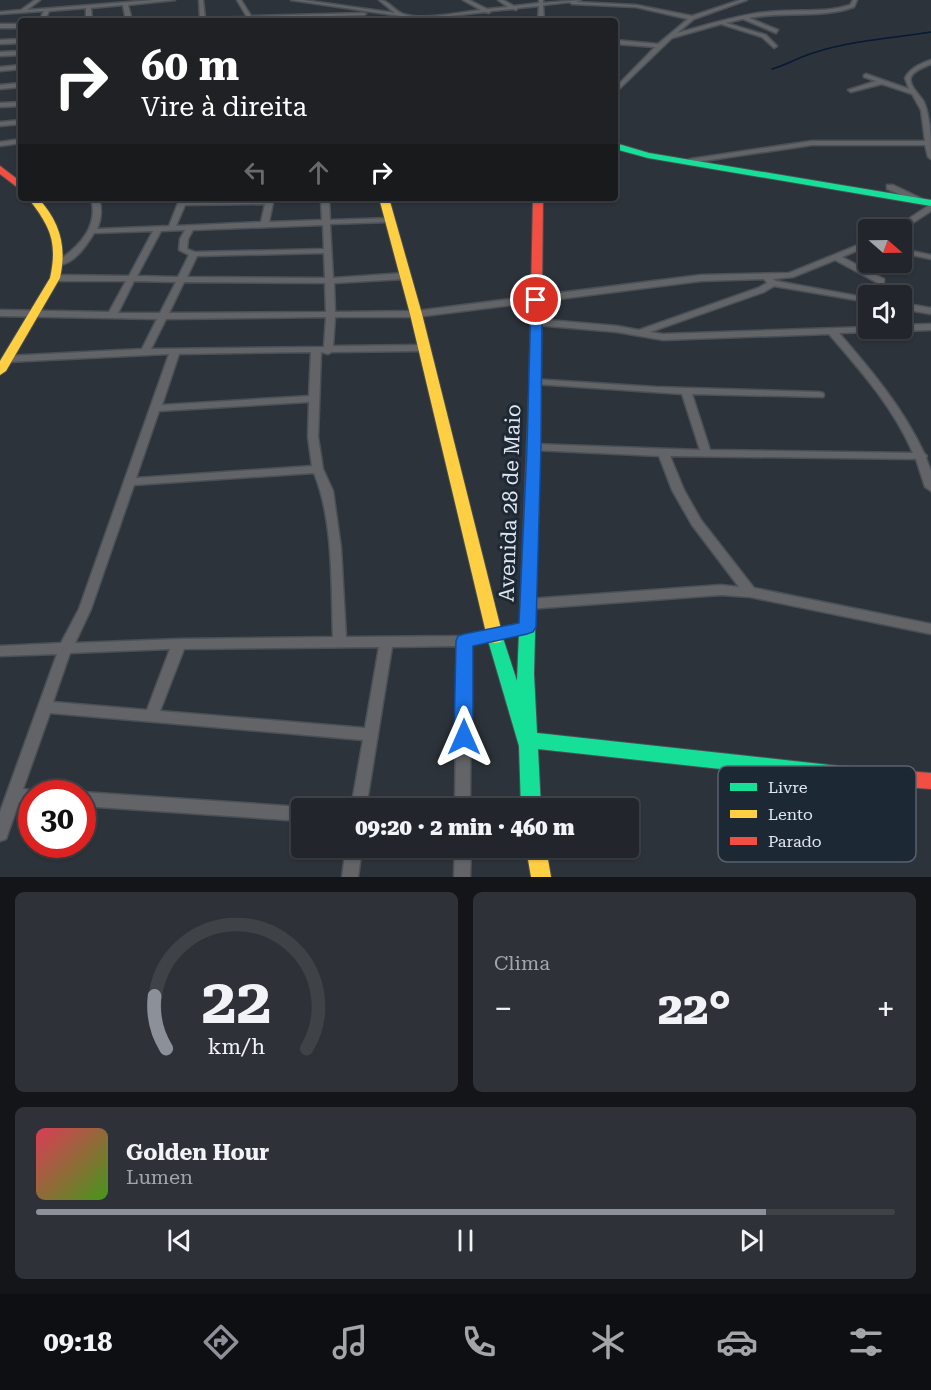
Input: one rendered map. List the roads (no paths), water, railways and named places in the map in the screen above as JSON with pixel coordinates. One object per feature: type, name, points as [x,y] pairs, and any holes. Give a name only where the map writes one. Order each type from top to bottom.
[{"type":"street","points":[[20,11],[38,0]]},
{"type":"street","points":[[0,13],[173,0]]},
{"type":"street","points":[[201,0],[203,18]]},
{"type":"street","points":[[239,0],[254,18]]},
{"type":"street","points":[[291,16],[293,0],[421,18],[490,12],[541,3],[555,4],[579,0]]},
{"type":"street","points":[[381,0],[404,17]]},
{"type":"street","points":[[465,0],[490,12]]},
{"type":"street","points":[[500,0],[516,9]]},
{"type":"street","points":[[618,88],[659,46],[696,15],[745,0]]},
{"type":"street","points":[[630,38],[670,38],[743,17],[793,11],[837,10],[852,6],[855,0]]},
{"type":"street","points":[[564,1],[636,6],[696,15]]},
{"type":"street","points":[[541,3],[541,18]]},
{"type":"street","points":[[125,4],[128,18]]},
{"type":"street","points":[[541,18],[555,4]]},
{"type":"street","points":[[337,5],[340,18]]},
{"type":"street","points":[[88,6],[89,18]]},
{"type":"street","points":[[43,18],[47,9]]},
{"type":"street","points":[[0,25],[9,12]]},
{"type":"street","points":[[168,13],[170,18]]},
{"type":"street","points":[[267,18],[291,16],[340,18],[388,14]]},
{"type":"street","points":[[743,17],[776,31]]},
{"type":"street","points":[[721,23],[764,36],[774,46]]},
{"type":"street","points":[[0,25],[18,26]]},
{"type":"street","points":[[0,42],[18,41]]},
{"type":"street","points":[[618,42],[659,46]]},
{"type":"street","points":[[0,54],[18,53]]},
{"type":"street","points":[[931,62],[910,73],[908,80],[912,92],[923,105],[931,157]]},
{"type":"street","points":[[0,69],[18,67]]},
{"type":"street","points":[[866,76],[912,92]]},
{"type":"street","points":[[851,90],[881,82]]},
{"type":"street","points":[[0,87],[18,85]]},
{"type":"street","points":[[0,105],[18,104]]},
{"type":"street","points":[[923,105],[931,104]]},
{"type":"street","points":[[0,123],[18,122]]},
{"type":"street","points":[[618,140],[667,158]]},
{"type":"street","points":[[0,144],[18,141]]},
{"type":"street","points":[[690,161],[812,143],[929,143]]},
{"type":"street","points":[[618,147],[667,158],[929,205]]},
{"type":"street","points":[[0,169],[18,184]]},
{"type":"street","points":[[890,187],[929,205]]},
{"type":"street","points":[[4,365],[55,278],[61,263],[56,227],[50,216],[36,201]]},
{"type":"street","points":[[172,227],[183,201]]},
{"type":"street","points":[[265,225],[270,201]]},
{"type":"street","points":[[325,201],[331,316],[313,399],[313,437],[318,469],[327,491],[335,548],[340,642]]},
{"type":"street","points":[[385,201],[416,314],[422,348],[481,570],[495,635],[525,740],[753,766]]},
{"type":"street","name":"Avenida 28 de Maio","points":[[530,798],[525,740],[536,381],[538,201]]},
{"type":"street","points":[[61,263],[73,254],[93,231],[97,202]]},
{"type":"street","points":[[911,219],[929,205]]},
{"type":"street","points":[[93,231],[389,220]]},
{"type":"street","points":[[190,227],[184,238],[183,250],[194,254],[327,251]]},
{"type":"street","points":[[113,314],[158,229]]},
{"type":"street","points":[[641,332],[761,290],[769,280],[858,248]]},
{"type":"street","points":[[912,253],[931,257]]},
{"type":"street","points":[[145,352],[194,254]]},
{"type":"street","points":[[834,256],[881,281]]},
{"type":"street","points":[[55,278],[330,281],[405,276]]},
{"type":"street","points":[[0,313],[163,316],[416,314],[690,279],[769,280],[858,298]]},
{"type":"street","points":[[912,308],[931,311]]},
{"type":"street","points":[[536,322],[663,336],[931,327]]},
{"type":"street","points":[[833,332],[894,408],[922,456],[931,487]]},
{"type":"street","points":[[4,365],[145,352],[422,348]]},
{"type":"street","points":[[0,834],[65,649],[85,609],[175,352]]},
{"type":"street","points":[[536,381],[686,391],[819,395]]},
{"type":"street","points":[[686,391],[706,453]]},
{"type":"street","points":[[157,408],[313,399]]},
{"type":"street","points":[[534,447],[663,453],[922,456]]},
{"type":"street","points":[[663,453],[678,490],[696,522],[750,592]]},
{"type":"street","points":[[129,482],[318,469]]},
{"type":"street","points":[[528,604],[721,590],[750,592],[931,628]]},
{"type":"street","points":[[0,651],[179,644],[464,641],[527,627]]},
{"type":"street","points":[[463,798],[464,641]]},
{"type":"street","points":[[361,798],[386,643]]},
{"type":"street","points":[[151,717],[179,644]]},
{"type":"street","points":[[45,707],[370,735]]},
{"type":"street","points":[[916,780],[931,781]]},
{"type":"street","points":[[96,800],[291,813]]},
{"type":"street","points":[[350,877],[353,858]]},
{"type":"street","points":[[462,877],[463,858]]},
{"type":"street","points":[[538,858],[541,877]]},
{"type":"waterway","points":[[772,69],[833,47],[931,32]]}]
